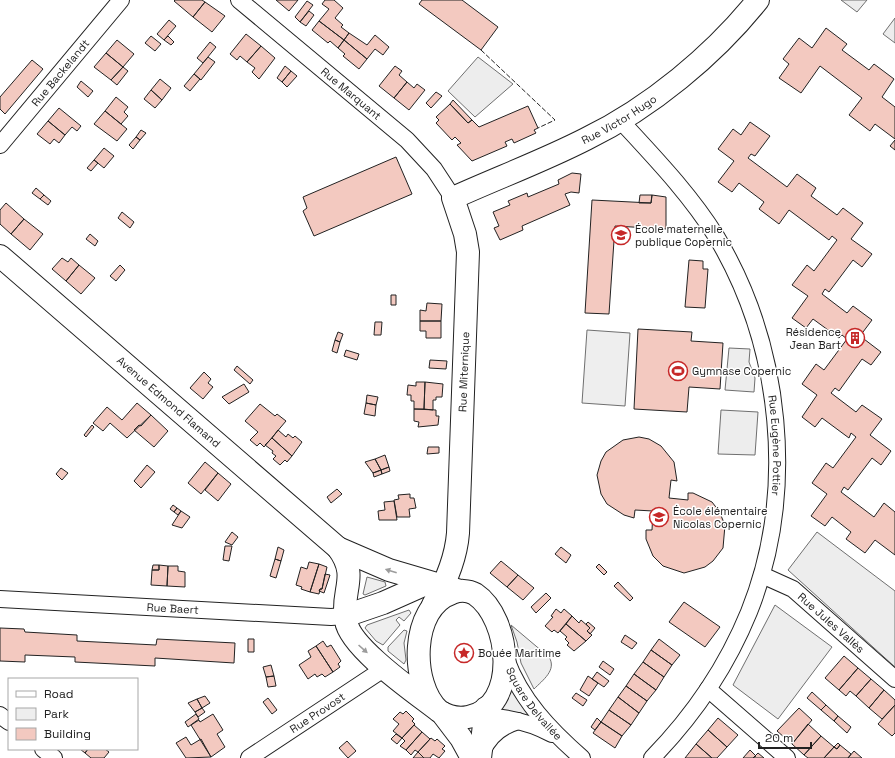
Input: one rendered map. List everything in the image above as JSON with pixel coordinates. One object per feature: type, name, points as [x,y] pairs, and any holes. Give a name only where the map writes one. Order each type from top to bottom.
[{"type":"street","name":"Rue Backelandt","points":[[0,145],[121,0]]},
{"type":"street","name":"Rue Marquant","points":[[239,0],[407,140],[431,164],[452,198]]},
{"type":"street","name":"Rue Victor Hugo","points":[[452,198],[582,142],[620,120],[699,62],[740,22],[758,0]]},
{"type":"street","name":"Rue Eugène Pottier","points":[[620,120],[674,178],[694,203],[716,237],[736,274],[759,336],[768,372],[773,404],[777,468],[773,519],[762,575],[742,628],[708,689],[683,723],[652,758]]},
{"type":"street","name":"Rue Miternique","points":[[452,198],[465,234],[468,256],[457,547]]},
{"type":"street","name":"Avenue Edmond Flamand","points":[[0,256],[338,548]]},
{"type":"street","name":"Square Delvallée","points":[[449,593],[457,547]]},
{"type":"street","name":"Square Delvallée","points":[[457,547],[464,574],[422,628],[420,661],[427,692],[432,704],[478,757],[486,744],[497,732],[518,721]]},
{"type":"street","name":"Square Delvallée","points":[[338,548],[346,559],[350,573],[345,616],[347,626],[354,640],[386,668],[440,712],[456,717],[480,714],[518,721],[558,736]]},
{"type":"street","points":[[338,548],[374,565],[449,593]]},
{"type":"street","name":"Rue Jules Vallès","points":[[762,575],[793,589],[895,679]]},
{"type":"street","name":"Square Delvallée","points":[[449,593],[488,607],[495,619],[504,654],[521,691],[534,710],[558,736]]},
{"type":"street","points":[[345,616],[383,603],[449,593]]},
{"type":"street","name":"Rue Baert","points":[[0,599],[331,617],[345,616]]},
{"type":"street","name":"Square Delvallée","points":[[480,714],[495,698],[502,682],[504,654]]},
{"type":"street","name":"Rue Provost","points":[[249,758],[386,668]]},
{"type":"street","points":[[708,689],[787,758]]},
{"type":"street","points":[[478,757],[480,714]]},
{"type":"street","points":[[0,715],[8,721]]},
{"type":"street","points":[[558,736],[582,758]]},
{"type":"street","points":[[44,750],[54,758]]},
{"type":"green space","points":[[587,330],[630,333],[625,406],[582,403]]},
{"type":"green space","points":[[367,577],[385,582],[386,586],[365,595],[363,594]]},
{"type":"green space","points":[[409,610],[411,613],[404,621],[399,617],[396,620],[400,625],[383,645],[376,641],[365,628],[367,625]]},
{"type":"green space","points":[[511,625],[549,657],[551,662],[548,674],[534,689],[521,663],[517,642]]},
{"type":"green space","points":[[404,630],[407,631],[404,643],[406,660],[404,664],[388,651],[388,647]]},
{"type":"green space","points":[[512,690],[528,714],[526,717],[501,712],[508,691]]},
{"type":"shaded area","points":[[841,0],[867,0],[857,12]]},
{"type":"shaded area","points":[[895,18],[895,43],[883,34]]},
{"type":"shaded area","points":[[478,57],[513,84],[475,117],[448,91]]},
{"type":"shaded area","points":[[729,348],[750,349],[749,362],[755,378],[754,392],[725,390]]},
{"type":"shaded area","points":[[721,410],[758,412],[755,455],[718,454]]},
{"type":"shaded area","points":[[817,532],[895,591],[895,667],[788,570]]},
{"type":"shaded area","points":[[775,605],[832,647],[778,719],[733,685]]},
{"type":"building","points":[[202,0],[205,2],[193,17],[174,1]]},
{"type":"building","points":[[276,0],[298,0],[289,11]]},
{"type":"building","points":[[325,0],[334,0],[343,8],[335,18],[343,25],[341,27],[349,33],[344,40],[319,21],[329,9],[322,4]]},
{"type":"building","points":[[422,0],[462,0],[498,27],[481,50],[419,4]]},
{"type":"building","points":[[307,1],[313,5],[300,22],[295,17]]},
{"type":"building","points":[[205,2],[225,16],[212,32],[193,17]]},
{"type":"building","points":[[309,11],[314,15],[306,26],[300,22]]},
{"type":"building","points":[[169,20],[176,26],[164,40],[157,34]]},
{"type":"building","points":[[319,21],[344,40],[338,48],[330,41],[328,43],[312,30]]},
{"type":"building","points":[[826,28],[847,44],[842,50],[869,70],[874,64],[894,79],[882,97],[895,107],[895,139],[875,124],[870,131],[849,115],[862,98],[820,66],[801,93],[779,78],[789,64],[783,59],[799,38],[812,48]]},
{"type":"building","points":[[349,33],[367,45],[375,35],[389,47],[383,55],[375,49],[367,59],[344,40]]},
{"type":"building","points":[[246,34],[261,46],[247,62],[240,56],[237,60],[230,54]]},
{"type":"building","points":[[151,36],[161,44],[155,51],[145,43]]},
{"type":"building","points":[[168,36],[174,42],[171,45],[164,40]]},
{"type":"building","points":[[117,40],[134,54],[123,67],[106,53]]},
{"type":"building","points":[[344,40],[367,59],[359,69],[343,56],[345,54],[338,48]]},
{"type":"building","points":[[210,42],[216,47],[203,63],[197,58]]},
{"type":"building","points":[[261,46],[275,58],[259,79],[252,72],[255,68],[247,62]]},
{"type":"building","points":[[106,53],[123,67],[111,80],[94,67]]},
{"type":"building","points":[[208,57],[215,62],[201,80],[194,74]]},
{"type":"building","points":[[32,60],[43,69],[5,114],[0,109],[0,97]]},
{"type":"building","points":[[285,66],[291,71],[282,82],[277,78]]},
{"type":"building","points":[[395,66],[402,71],[399,75],[407,82],[394,98],[379,86]]},
{"type":"building","points":[[123,67],[128,71],[117,85],[111,80]]},
{"type":"building","points":[[291,71],[297,76],[287,87],[282,82]]},
{"type":"building","points":[[194,74],[200,79],[190,91],[184,86]]},
{"type":"building","points":[[160,79],[171,88],[162,100],[151,90]]},
{"type":"building","points":[[81,81],[93,91],[88,97],[77,87]]},
{"type":"building","points":[[407,82],[414,88],[417,84],[425,90],[409,110],[394,98]]},
{"type":"building","points":[[151,90],[162,100],[155,108],[144,99]]},
{"type":"building","points":[[436,92],[442,96],[431,108],[426,103]]},
{"type":"building","points":[[116,97],[128,107],[124,112],[128,116],[121,124],[105,111]]},
{"type":"building","points":[[453,100],[472,120],[468,123],[450,104]]},
{"type":"building","points":[[450,104],[468,123],[472,120],[479,127],[528,106],[538,128],[534,130],[536,133],[514,143],[512,139],[505,142],[507,146],[472,161],[457,145],[461,143],[455,137],[452,140],[436,123],[439,120],[436,117]]},
{"type":"building","points":[[59,108],[81,126],[77,131],[72,127],[65,135],[48,121]]},
{"type":"building","points":[[105,111],[127,129],[117,141],[94,124]]},
{"type":"building","points":[[48,121],[65,135],[59,143],[54,139],[50,144],[37,134]]},
{"type":"building","name":"Résidence Jean Bart","points":[[750,122],[770,136],[755,156],[751,154],[748,158],[787,187],[797,174],[816,188],[811,196],[837,215],[843,208],[863,223],[851,239],[872,254],[862,267],[853,260],[829,292],[825,289],[822,294],[847,313],[853,306],[872,320],[860,336],[881,352],[871,365],[862,359],[839,391],[835,388],[831,393],[856,412],[862,405],[882,419],[870,435],[891,451],[881,465],[872,458],[848,490],[844,487],[841,492],[874,517],[884,503],[895,512],[895,555],[875,540],[865,553],[846,539],[851,532],[832,517],[825,526],[811,516],[827,494],[812,483],[826,463],[833,468],[856,437],[851,433],[849,438],[822,418],[815,427],[802,417],[817,395],[802,384],[816,364],[824,370],[847,339],[842,335],[839,338],[813,319],[806,328],[792,318],[808,296],[792,285],[807,265],[814,271],[837,240],[832,236],[829,240],[789,210],[779,224],[759,209],[764,202],[739,183],[732,192],[718,182],[734,161],[718,149],[733,129],[741,135]]},
{"type":"building","points":[[141,130],[146,133],[140,140],[136,137]]},
{"type":"building","points":[[136,137],[140,140],[133,149],[129,145]]},
{"type":"building","points":[[895,140],[895,150],[890,146]]},
{"type":"building","points":[[104,148],[114,156],[104,168],[94,160]]},
{"type":"building","points":[[396,157],[412,194],[314,236],[303,211],[307,208],[303,197]]},
{"type":"building","points":[[94,160],[98,163],[91,171],[87,168]]},
{"type":"building","points":[[572,173],[581,174],[579,193],[571,192],[565,194],[570,205],[522,226],[523,230],[500,240],[494,228],[499,226],[493,212],[510,205],[508,201],[527,193],[528,197],[559,184],[558,180]]},
{"type":"building","points":[[36,188],[44,195],[40,199],[32,193]]},
{"type":"building","points":[[44,195],[51,201],[48,205],[40,199]]},
{"type":"building","points":[[640,195],[652,195],[651,203],[639,203]]},
{"type":"building","points":[[652,195],[666,197],[666,229],[615,226],[609,314],[585,313],[592,200],[651,203]]},
{"type":"building","points":[[6,203],[24,219],[11,234],[0,224],[0,210]]},
{"type":"building","points":[[122,212],[134,222],[130,228],[118,218]]},
{"type":"building","points":[[24,219],[43,234],[30,250],[11,234]]},
{"type":"building","points":[[90,234],[98,241],[95,246],[86,239]]},
{"type":"building","points":[[62,258],[68,262],[71,258],[79,265],[66,281],[52,269]]},
{"type":"building","points":[[689,260],[703,261],[703,269],[708,269],[705,308],[685,307]]},
{"type":"building","points":[[79,265],[95,278],[81,294],[66,281]]},
{"type":"building","points":[[120,265],[125,270],[116,281],[110,276]]},
{"type":"building","points":[[391,295],[396,295],[396,305],[391,305]]},
{"type":"building","points":[[427,303],[442,304],[441,321],[420,321],[420,310],[426,311]]},
{"type":"building","points":[[420,321],[441,321],[441,338],[426,338],[426,331],[420,331]]},
{"type":"building","points":[[375,322],[382,322],[381,335],[374,335]]},
{"type":"building","name":"Gymnase Copernic","points":[[638,329],[692,332],[691,341],[723,343],[720,389],[689,387],[687,412],[634,409]]},
{"type":"building","points":[[338,332],[343,334],[340,342],[335,340]]},
{"type":"building","points":[[335,340],[340,342],[337,353],[332,351]]},
{"type":"building","points":[[346,350],[359,354],[357,360],[344,356]]},
{"type":"building","points":[[430,360],[447,361],[446,369],[429,368]]},
{"type":"building","points":[[237,366],[253,380],[250,384],[234,370]]},
{"type":"building","points":[[204,372],[211,379],[208,383],[213,387],[203,399],[190,388]]},
{"type":"building","points":[[416,382],[425,382],[424,409],[414,409],[414,401],[411,401],[411,395],[407,395],[408,385],[416,386]]},
{"type":"building","points":[[425,382],[443,384],[442,397],[436,397],[436,400],[433,400],[433,410],[424,409]]},
{"type":"building","points":[[244,384],[249,392],[229,404],[222,397]]},
{"type":"building","points":[[367,395],[378,397],[376,405],[366,403]]},
{"type":"building","points":[[137,403],[151,415],[127,438],[110,423],[103,431],[93,423],[107,407],[122,420]]},
{"type":"building","points":[[366,403],[376,405],[375,416],[364,414]]},
{"type":"building","points":[[260,404],[275,416],[277,414],[286,421],[264,447],[260,443],[257,446],[250,440],[258,432],[245,421]]},
{"type":"building","points":[[414,409],[436,410],[436,416],[439,416],[438,425],[418,427],[419,422],[414,421]]},
{"type":"building","points":[[151,415],[168,431],[154,447],[134,430],[139,425],[141,426]]},
{"type":"building","points":[[92,425],[94,427],[86,437],[84,435]]},
{"type":"building","points":[[278,430],[286,437],[288,434],[293,438],[295,436],[302,442],[292,456],[272,438]]},
{"type":"building","points":[[639,437],[649,439],[661,446],[674,462],[677,481],[671,480],[669,498],[688,500],[688,493],[693,493],[712,502],[719,511],[725,525],[723,548],[713,561],[705,567],[684,573],[663,566],[653,556],[646,539],[646,530],[652,530],[653,511],[635,510],[634,518],[624,515],[607,504],[601,494],[597,475],[601,461],[606,452],[623,440]]},
{"type":"building","points":[[272,438],[292,456],[287,462],[285,460],[280,465],[273,459],[276,456],[272,453],[273,451],[265,445]]},
{"type":"building","points":[[428,447],[439,447],[439,453],[427,454]]},
{"type":"building","points":[[385,455],[389,467],[381,470],[375,459]]},
{"type":"building","points":[[375,459],[381,470],[373,473],[365,462]]},
{"type":"building","points":[[205,462],[218,473],[201,494],[188,483]]},
{"type":"building","points":[[147,465],[155,472],[141,488],[134,481]]},
{"type":"building","points":[[389,467],[390,471],[382,474],[381,470]]},
{"type":"building","points":[[61,468],[68,473],[62,480],[56,474]]},
{"type":"building","points":[[381,470],[382,474],[374,477],[373,473]]},
{"type":"building","points":[[218,473],[231,484],[218,501],[205,490]]},
{"type":"building","points":[[337,489],[342,494],[331,503],[327,497]]},
{"type":"building","points":[[410,494],[410,498],[414,498],[416,508],[409,509],[410,517],[397,517],[394,500],[399,499],[398,495]]},
{"type":"building","points":[[394,501],[397,520],[379,520],[378,511],[385,510],[384,502]]},
{"type":"building","points":[[173,505],[177,508],[174,512],[170,509]]},
{"type":"building","points":[[177,508],[181,511],[178,515],[174,512]]},
{"type":"building","points":[[181,511],[190,517],[182,528],[172,525]]},
{"type":"building","points":[[232,532],[238,537],[232,545],[225,542]]},
{"type":"building","points":[[225,546],[232,546],[229,561],[223,560]]},
{"type":"building","points":[[278,547],[284,550],[281,561],[275,559]]},
{"type":"building","points":[[561,547],[571,555],[566,563],[555,554]]},
{"type":"building","points":[[275,559],[281,561],[276,578],[270,576]]},
{"type":"building","points":[[501,561],[518,575],[507,587],[490,573]]},
{"type":"building","points":[[309,562],[319,564],[310,592],[301,589],[302,587],[296,585],[301,567],[307,569]]},
{"type":"building","points":[[319,564],[327,567],[322,589],[320,589],[319,594],[310,592]]},
{"type":"building","points":[[599,564],[607,572],[604,575],[596,567]]},
{"type":"building","points":[[153,565],[159,565],[159,570],[152,570]]},
{"type":"building","points":[[159,565],[168,566],[167,586],[151,585],[152,570],[159,570]]},
{"type":"building","points":[[168,566],[178,566],[178,571],[185,572],[185,587],[167,586]]},
{"type":"building","points":[[325,574],[330,575],[324,593],[319,591],[322,589]]},
{"type":"building","points":[[518,575],[534,588],[523,600],[507,587]]},
{"type":"building","points":[[618,582],[633,598],[630,601],[614,586]]},
{"type":"building","points":[[546,593],[551,598],[536,613],[531,607]]},
{"type":"building","points":[[684,602],[720,627],[705,647],[669,622]]},
{"type":"building","points":[[556,609],[561,613],[564,609],[572,616],[558,633],[554,630],[552,632],[545,626],[553,617],[551,616]]},
{"type":"building","points":[[572,616],[579,623],[581,620],[590,628],[587,631],[592,635],[586,641],[566,624]]},
{"type":"building","points":[[588,622],[595,628],[590,634],[587,631],[590,628],[586,624]]},
{"type":"building","points":[[566,624],[586,641],[574,651],[567,645],[569,643],[565,639],[567,637],[560,631]]},
{"type":"building","points":[[0,628],[24,629],[25,632],[77,635],[77,641],[156,645],[157,639],[235,643],[234,663],[155,658],[155,666],[75,662],[75,657],[25,655],[25,662],[0,661]]},
{"type":"building","points":[[625,635],[637,643],[632,649],[621,642]]},
{"type":"building","points":[[248,639],[254,639],[254,652],[248,652]]},
{"type":"building","points":[[659,639],[680,655],[672,665],[651,650]]},
{"type":"building","points":[[323,641],[327,647],[331,645],[341,661],[338,664],[340,667],[333,672],[316,646]]},
{"type":"building","points":[[316,646],[333,672],[325,677],[322,674],[317,677],[315,674],[308,679],[299,665],[311,657],[308,651]]},
{"type":"building","points":[[651,650],[672,665],[664,677],[643,662]]},
{"type":"building","points":[[844,656],[858,668],[839,690],[825,678]]},
{"type":"building","points":[[603,661],[614,669],[610,675],[599,667]]},
{"type":"building","points":[[643,662],[664,677],[656,690],[634,674]]},
{"type":"building","points":[[271,665],[274,676],[266,677],[263,667]]},
{"type":"building","points":[[858,668],[871,679],[856,696],[850,691],[846,696],[839,690]]},
{"type":"building","points":[[597,672],[609,681],[604,687],[592,679]]},
{"type":"building","points":[[634,674],[656,690],[647,701],[626,686]]},
{"type":"building","points":[[274,676],[276,686],[268,687],[266,677]]},
{"type":"building","points":[[588,676],[598,683],[589,696],[580,690]]},
{"type":"building","points":[[871,679],[884,690],[869,708],[856,696]]},
{"type":"building","points":[[626,686],[647,701],[639,713],[618,697]]},
{"type":"building","points":[[884,690],[895,700],[895,705],[882,719],[869,708]]},
{"type":"building","points":[[812,692],[826,705],[821,710],[807,698]]},
{"type":"building","points":[[576,693],[587,700],[583,706],[572,698]]},
{"type":"building","points":[[205,696],[210,703],[202,708],[197,699]]},
{"type":"building","points":[[618,697],[639,713],[631,725],[609,710]]},
{"type":"building","points":[[268,698],[277,710],[272,714],[263,702]]},
{"type":"building","points":[[197,699],[202,708],[195,712],[188,703]]},
{"type":"building","points":[[826,705],[838,716],[834,721],[821,710]]},
{"type":"building","points":[[895,705],[895,733],[892,736],[878,724]]},
{"type":"building","points":[[202,708],[205,712],[198,717],[195,712]]},
{"type":"building","points":[[799,708],[812,720],[792,744],[777,731]]},
{"type":"building","points":[[609,710],[631,725],[622,736],[601,722]]},
{"type":"building","points":[[406,711],[414,719],[412,721],[415,724],[402,738],[393,731],[399,724],[393,719],[400,712],[403,714]]},
{"type":"building","points":[[196,714],[199,719],[188,727],[185,722]]},
{"type":"building","points":[[213,714],[223,730],[217,734],[225,747],[211,757],[191,725],[199,720],[200,722]]},
{"type":"building","points":[[838,716],[851,727],[847,733],[834,721]]},
{"type":"building","points":[[597,718],[601,722],[595,730],[591,727]]},
{"type":"building","points":[[718,718],[738,735],[727,747],[708,730]]},
{"type":"building","points":[[601,722],[622,736],[615,748],[593,733]]},
{"type":"building","points":[[808,724],[821,736],[804,755],[792,744]]},
{"type":"building","points":[[414,725],[422,732],[406,750],[400,746],[405,741],[402,738]]},
{"type":"building","points":[[708,730],[727,747],[717,758],[712,758],[696,744]]},
{"type":"building","points":[[422,732],[430,739],[418,752],[415,750],[411,755],[406,750]]},
{"type":"building","points":[[396,734],[402,738],[397,744],[391,739]]},
{"type":"building","points":[[821,736],[834,747],[824,758],[808,758],[804,755]]},
{"type":"building","points":[[186,737],[191,745],[201,739],[211,757],[186,758],[176,743]]},
{"type":"building","points":[[431,738],[435,741],[437,739],[445,746],[442,749],[445,751],[439,758],[433,754],[430,758],[424,758],[418,752]]},
{"type":"building","points":[[347,741],[356,751],[348,758],[339,748]]},
{"type":"building","points":[[838,743],[840,745],[837,749],[834,747]]},
{"type":"building","points":[[696,744],[712,758],[685,758]]},
{"type":"building","points":[[840,745],[851,754],[848,758],[824,758],[834,747],[837,749]]},
{"type":"building","points":[[87,750],[106,750],[109,752],[104,758],[91,758],[85,753]]},
{"type":"building","points":[[750,750],[756,756],[753,758],[743,758]]},
{"type":"building","points":[[854,751],[862,758],[848,758]]},
{"type":"building","points":[[418,752],[424,758],[413,758]]},
{"type":"building","points":[[758,753],[764,758],[753,758]]},
{"type":"fence","points":[[481,50],[555,120],[538,128]]},
{"type":"place","name":"École maternelle publique Copernic","points":[[621,235]]},
{"type":"place","name":"Résidence Jean Bart","points":[[855,338]]},
{"type":"place","name":"Gymnase Copernic","points":[[678,371]]},
{"type":"place","name":"École élémentaire Nicolas Copernic","points":[[659,517]]},
{"type":"place","name":"Bouée Maritime","points":[[464,653]]}]
